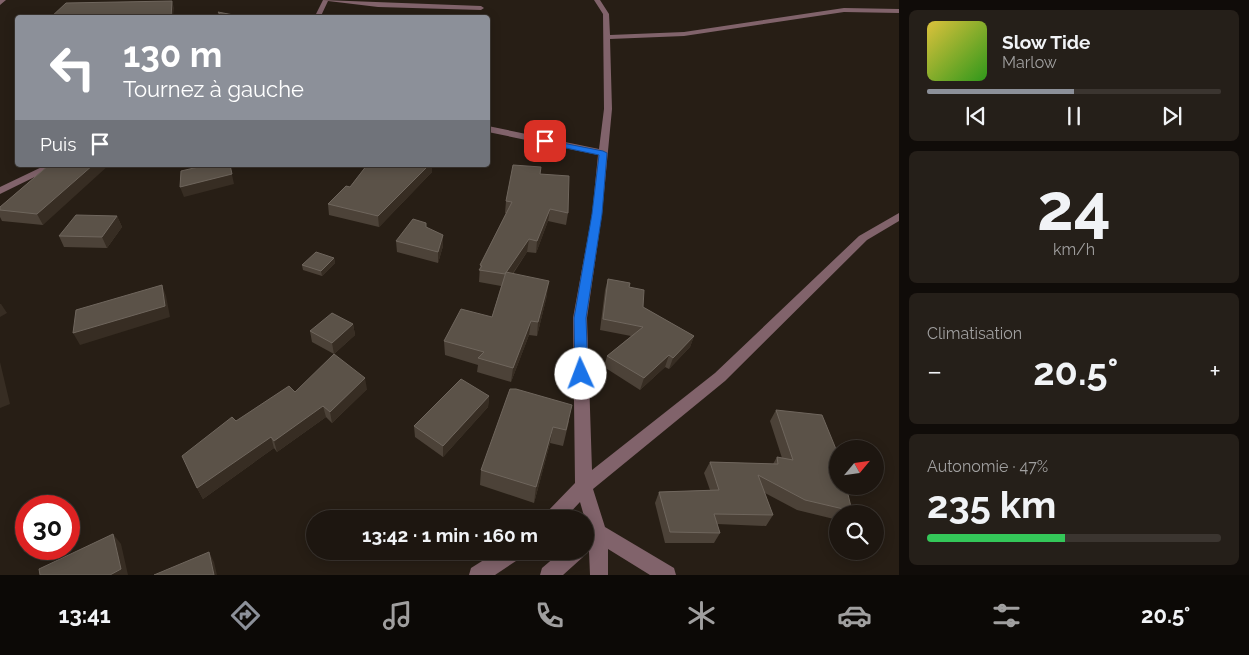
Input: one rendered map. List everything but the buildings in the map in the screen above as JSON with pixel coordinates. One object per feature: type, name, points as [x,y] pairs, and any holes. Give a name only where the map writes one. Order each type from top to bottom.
[{"type":"street","points":[[0,3],[3,0]]},
{"type":"street","points":[[318,15],[326,0]]},
{"type":"street","points":[[330,0],[377,8],[481,8]]},
{"type":"street","points":[[588,510],[584,486],[580,318],[597,214],[608,109],[608,37],[606,14],[597,0]]},
{"type":"street","points":[[608,37],[693,33],[844,10],[899,11]]},
{"type":"street","points":[[490,129],[603,153]]},
{"type":"street","points":[[0,190],[50,167]]},
{"type":"street","points":[[561,510],[584,486],[720,376],[863,238],[899,216]]},
{"type":"street","points":[[594,539],[667,575]]},
{"type":"street","points":[[594,549],[599,575]]},
{"type":"street","points":[[478,575],[501,560]]},
{"type":"street","points":[[549,575],[566,560]]},
{"type":"route","points":[[545,141],[603,153],[597,214],[580,318],[581,374]]}]
